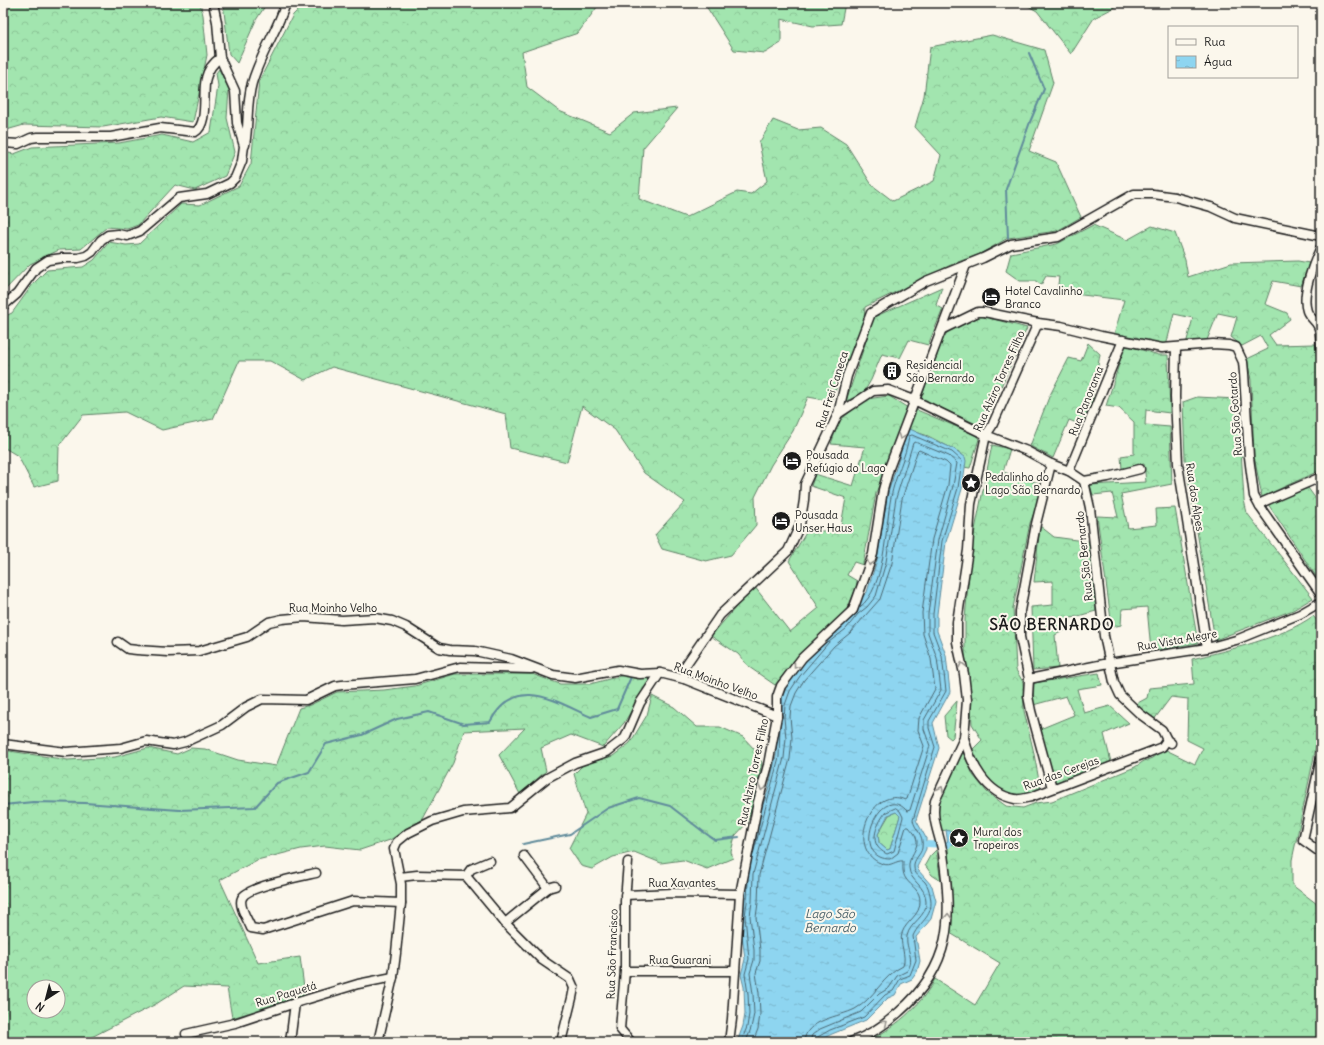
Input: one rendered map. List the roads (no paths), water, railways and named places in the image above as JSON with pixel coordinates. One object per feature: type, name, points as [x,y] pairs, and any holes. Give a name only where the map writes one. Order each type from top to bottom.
[{"type":"street","points":[[213,3],[217,22],[220,58],[235,91],[235,112],[244,149]]},
{"type":"street","points":[[3,306],[17,294],[36,268],[48,260],[54,258],[83,257],[90,254],[101,240],[108,235],[118,234],[127,236],[140,231],[172,202],[179,198],[203,196],[230,182],[237,175],[244,149],[247,130],[247,111],[252,85],[260,60],[278,25],[286,3]]},
{"type":"street","points":[[3,143],[18,144],[30,138],[38,137],[111,137],[160,128],[195,132],[202,124],[206,96],[206,80],[212,65],[220,58]]},
{"type":"street","name":"Rua Frei Caneca","points":[[684,679],[685,666],[720,616],[788,551],[800,525],[805,484],[838,414],[847,376],[870,313],[926,282],[1011,244],[1058,237],[1134,194],[1153,194],[1175,197],[1211,207],[1235,218],[1321,236]]},
{"type":"street","points":[[1321,247],[1313,266],[1306,297],[1306,310],[1310,318],[1319,326],[1321,348]]},
{"type":"street","name":"Rua Alziro Torres Filho","points":[[729,1042],[732,1019],[740,894],[758,802],[768,765],[777,716],[777,697],[781,686],[802,658],[853,610],[873,554],[883,490],[914,400],[943,329],[966,265]]},
{"type":"street","name":"Rua São Gotardo","points":[[943,329],[978,312],[1061,326],[1162,348],[1220,344],[1232,346],[1239,352],[1244,373],[1249,458],[1254,496],[1260,507],[1321,594]]},
{"type":"street","name":"Rua Alziro Torres Filho","points":[[851,1042],[865,1037],[886,1023],[910,1002],[923,987],[939,960],[947,933],[949,915],[943,854],[934,823],[933,811],[935,801],[964,738],[967,700],[964,674],[957,642],[957,622],[968,550],[971,504],[986,435],[992,426],[1038,323]]},
{"type":"street","name":"Rua Panorama","points":[[1069,471],[1123,340]]},
{"type":"street","name":"Rua dos Alpes","points":[[1176,348],[1175,397],[1178,464],[1207,648]]},
{"type":"street","points":[[838,414],[873,391],[888,390],[914,400],[986,435],[1027,451],[1051,464],[1069,471],[1084,481],[1140,469]]},
{"type":"street","points":[[1051,464],[1036,524],[1020,611],[1020,637],[1029,679],[1028,696],[1031,711],[1052,788]]},
{"type":"street","points":[[1260,507],[1263,502],[1321,477]]},
{"type":"street","name":"Rua São Bernardo","points":[[1084,481],[1090,508],[1102,618],[1109,663],[1114,682],[1120,694],[1140,714],[1162,730],[1169,741]]},
{"type":"street","name":"Rua Vista Alegre","points":[[1029,679],[1109,663],[1207,648],[1236,640],[1286,620],[1321,602]]},
{"type":"street","name":"Rua Moinho Velho","points":[[118,642],[128,649],[168,652],[198,651],[247,637],[269,622],[282,619],[304,617],[342,620],[375,618],[403,625],[430,643],[444,649],[483,653],[520,662],[534,669],[566,678],[582,677],[618,670],[640,674],[660,673],[684,679],[777,716]]},
{"type":"street","points":[[3,744],[66,752],[121,748],[146,741],[173,745],[185,742],[211,731],[252,703],[266,698],[306,700],[335,686],[415,679],[460,667],[534,669]]},
{"type":"street","points":[[378,1042],[393,977],[401,902],[400,877],[394,849],[397,842],[408,833],[432,821],[463,812],[510,808],[547,778],[575,763],[607,752],[625,738],[640,703],[660,673]]},
{"type":"street","name":"Rua das Cerejas","points":[[964,738],[968,754],[977,771],[990,786],[1004,795],[1017,799],[1024,798],[1147,754],[1162,747],[1169,741]]},
{"type":"street","points":[[1321,761],[1303,840],[1321,853]]},
{"type":"street","points":[[505,923],[552,887],[524,856]]},
{"type":"street","points":[[466,876],[471,868],[490,861]]},
{"type":"street","name":"Rua São Francisco","points":[[628,862],[625,895],[625,971],[620,1029],[631,1042]]},
{"type":"street","points":[[316,873],[264,886],[245,894],[242,898],[241,904],[251,928],[263,930],[353,900],[401,902]]},
{"type":"street","points":[[400,877],[417,875],[466,876],[505,923],[542,960],[570,979],[574,988],[561,1042]]},
{"type":"street","name":"Rua Xavantes","points":[[625,895],[673,893],[740,894]]},
{"type":"street","name":"Rua Guarani","points":[[625,971],[735,971]]},
{"type":"street","name":"Rua Paquetá","points":[[186,1034],[235,1023],[358,984],[393,977]]},
{"type":"street","points":[[290,1042],[295,1003]]},
{"type":"water","name":"Lago São Bernardo","points":[[910,429],[954,449],[965,457],[966,461],[962,489],[946,542],[937,614],[937,631],[946,655],[950,692],[933,723],[939,748],[916,820],[926,838],[926,849],[917,867],[932,886],[936,901],[931,919],[916,937],[920,961],[917,972],[912,979],[901,984],[895,995],[888,998],[866,1020],[816,1042],[737,1042],[743,1026],[745,1014],[744,987],[741,975],[745,959],[741,927],[743,883],[752,838],[768,790],[776,756],[777,738],[775,718],[786,680],[867,592],[877,560],[887,496],[901,452],[905,433]],"holes":[[[896,812],[900,816],[890,849],[887,850],[879,843],[878,834],[888,815]]]},
{"type":"water","points":[[946,830],[957,833],[959,838],[957,843],[948,845]]},
{"type":"waterway","points":[[1008,238],[1006,189],[1030,122],[1044,89],[1029,53]]},
{"type":"waterway","points":[[3,805],[33,802],[85,803],[179,810],[255,807],[277,783],[309,772],[326,744],[362,735],[397,719],[429,712],[464,724],[490,722],[500,708],[511,699],[523,695],[549,699],[591,717],[617,709],[631,677]]},
{"type":"waterway","points":[[523,844],[570,834],[608,808],[639,798],[670,806],[715,840],[739,837]]},
{"type":"waterway","points":[[926,844],[948,845]]},
{"type":"place","name":"Hotel Cavalinho Branco","points":[[991,297]]},
{"type":"place","name":"Residencial São Bernardo","points":[[892,371]]},
{"type":"place","name":"Pousada Refúgio do Lago","points":[[792,461]]},
{"type":"place","name":"Pedalinho do Lago São Bernardo","points":[[971,483]]},
{"type":"place","name":"Pousada Unser Haus","points":[[781,521]]},
{"type":"place","name":"Mural dos Tropeiros","points":[[959,838]]},
{"type":"district","name":"SÃO BERNARDO","points":[[1052,624]]}]
